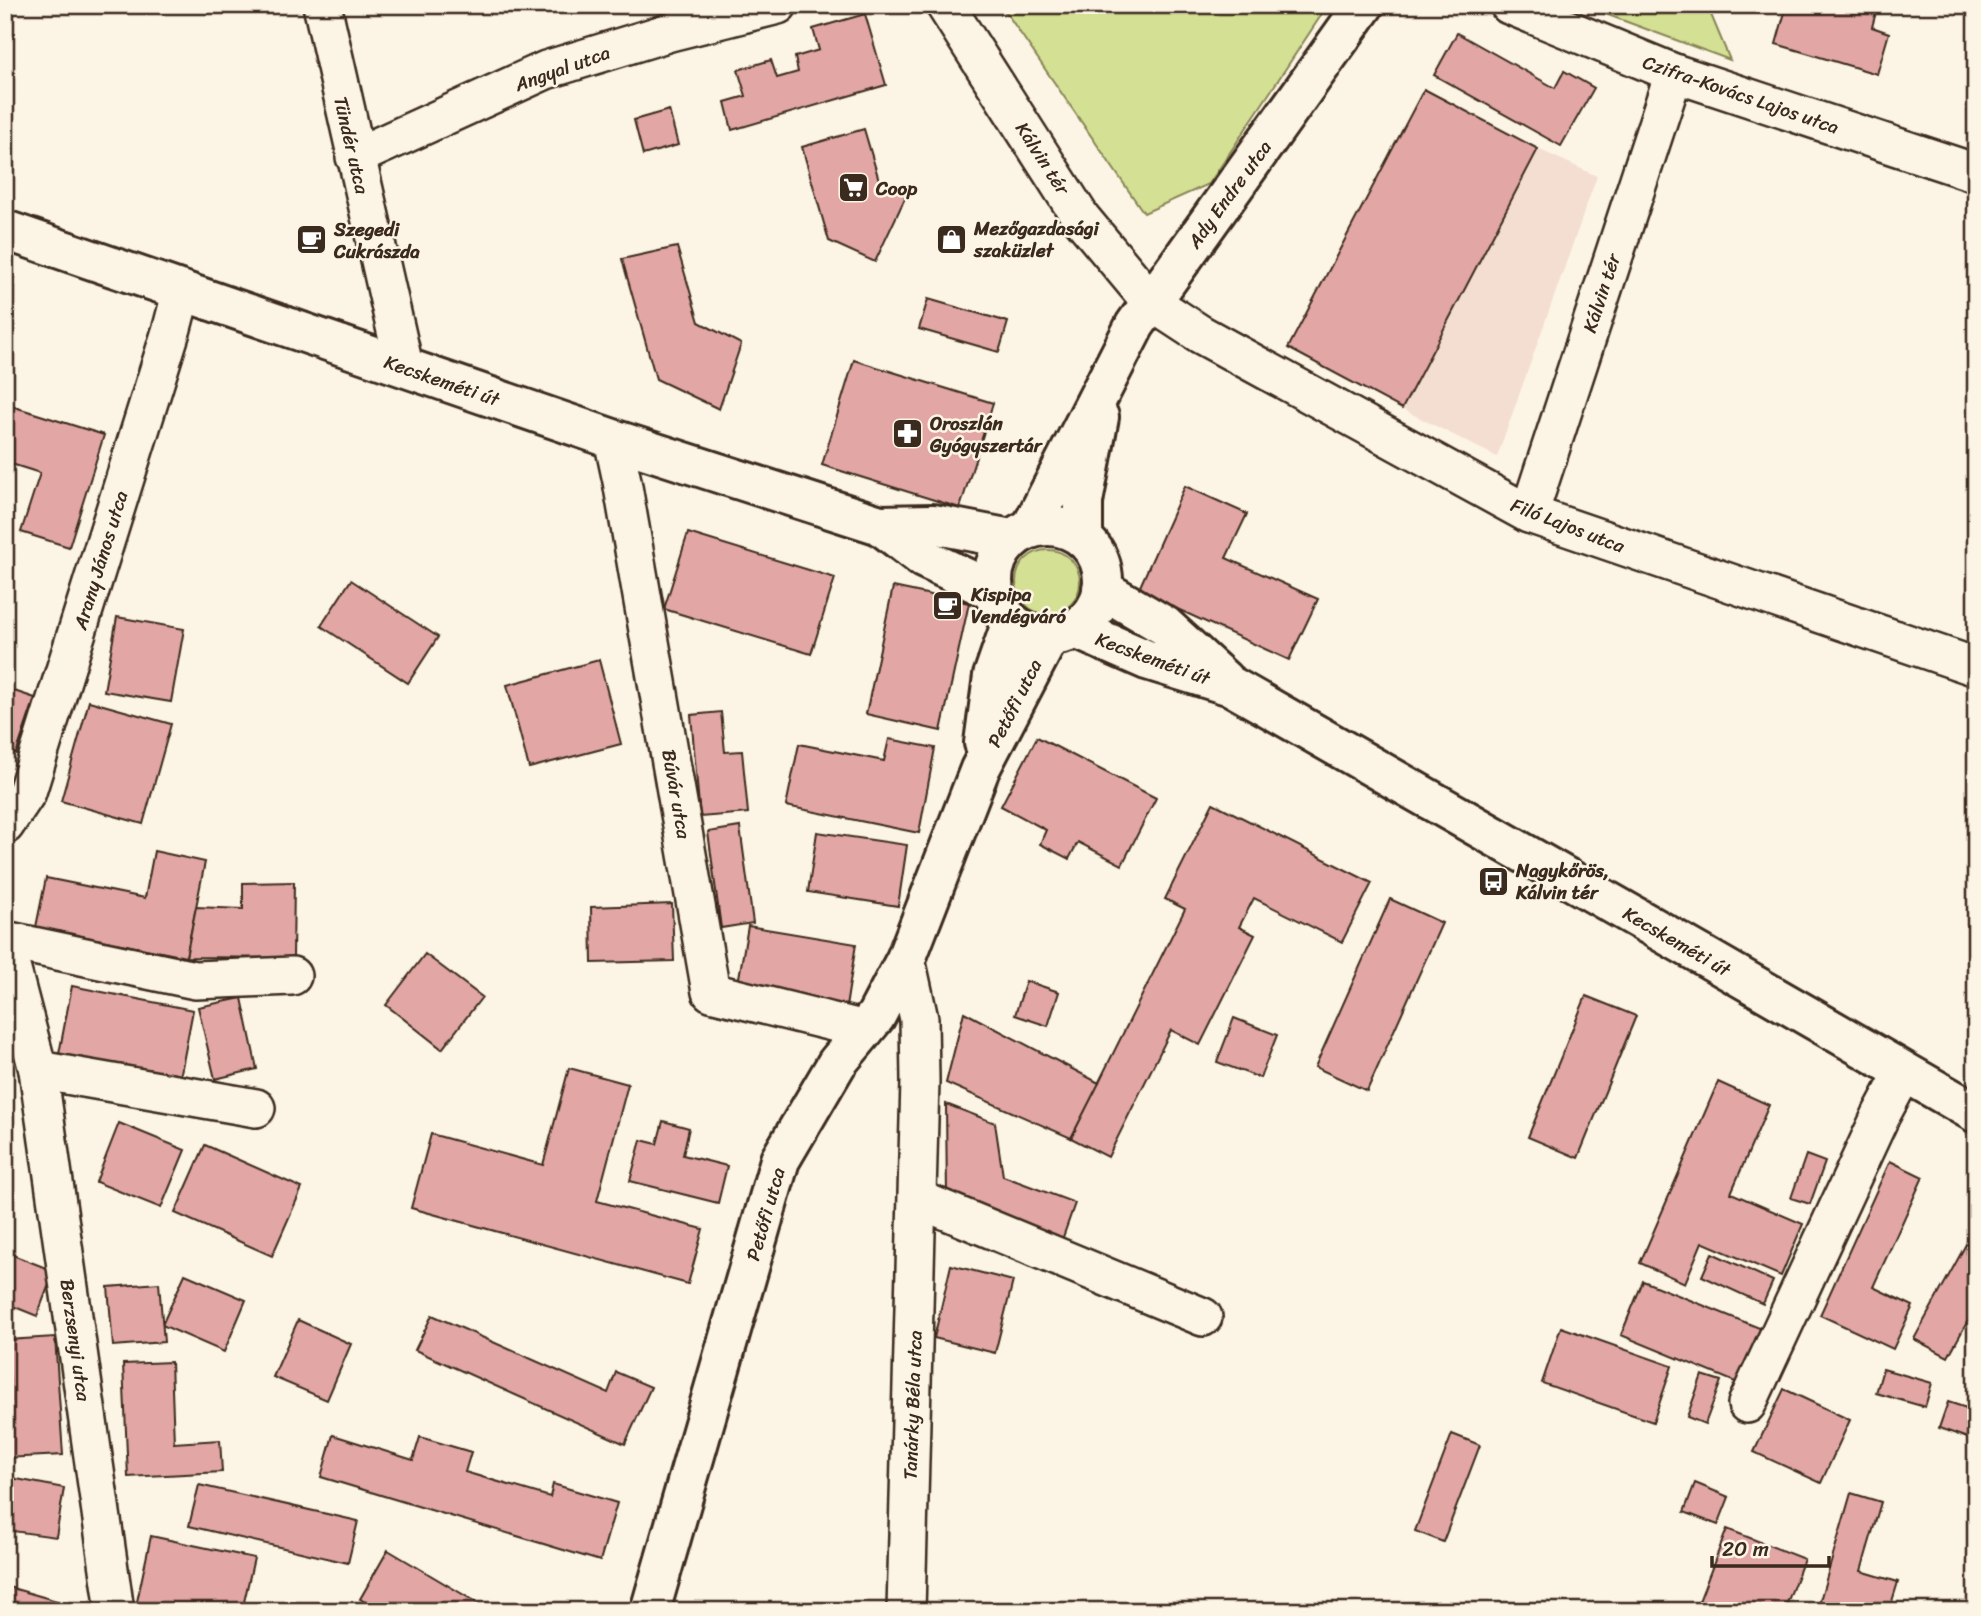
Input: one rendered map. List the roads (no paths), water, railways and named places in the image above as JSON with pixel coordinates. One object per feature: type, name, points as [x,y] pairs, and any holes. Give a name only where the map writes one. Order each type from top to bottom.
[{"type":"main road","name":"Ady Endre utca","points":[[1021,533],[1104,388],[1135,325],[1364,5]]},
{"type":"main road","name":"Kecskeméti út","points":[[5,230],[613,439],[880,525],[933,524],[1021,533]]},
{"type":"main road","name":"Ady Endre utca","points":[[1083,538],[1083,502],[1104,388]]},
{"type":"main road","name":"Kecskeméti út","points":[[880,525],[923,558],[993,591]]},
{"type":"main road","points":[[1058,526],[1083,538],[1100,561],[1102,589],[1094,612],[1063,633],[1022,632],[1011,624],[1002,614],[993,591],[993,572],[999,554],[1021,533],[1058,526]]},
{"type":"main road","name":"Kecskeméti út","points":[[1102,589],[1165,626],[1231,686]]},
{"type":"main road","name":"Petőfi utca","points":[[980,769],[993,676],[1011,624]]},
{"type":"main road","name":"Kecskeméti út","points":[[1063,633],[1231,686],[1976,1114]]},
{"type":"main road","name":"Petőfi utca","points":[[650,1611],[780,1160],[837,1063],[876,1016],[906,959],[980,769],[1063,633]]},
{"type":"street","name":"Tündér utca","points":[[322,5],[404,366]]},
{"type":"street","name":"Angyal utca","points":[[355,157],[546,70],[670,32],[778,5]]},
{"type":"street","name":"Kálvin tér","points":[[946,5],[1081,218],[1151,302]]},
{"type":"street","name":"Czifra-Kovács Lajos utca","points":[[1509,5],[1674,73],[1976,173]]},
{"type":"street","name":"Kálvin tér","points":[[1529,514],[1674,73]]},
{"type":"street","name":"Arany János utca","points":[[5,825],[27,792],[182,290]]},
{"type":"street","name":"Filó Lajos utca","points":[[1151,302],[1200,334],[1529,514],[1976,667]]},
{"type":"street","name":"Búvár utca","points":[[613,439],[711,992],[866,1030]]},
{"type":"street","name":"Berzsenyi utca","points":[[115,1611],[38,1070],[5,942],[195,981],[292,976]]},
{"type":"street","name":"Tanárky Béla utca","points":[[905,1611],[918,1199],[919,1019],[906,959]]},
{"type":"street","points":[[38,1070],[256,1108]]},
{"type":"street","points":[[1748,1404],[1881,1115],[1904,1073]]},
{"type":"street","points":[[918,1199],[1203,1317]]},
{"type":"place","name":"Coop","points":[[853,188]]},
{"type":"place","name":"Mezőgazdasági szaküzlet","points":[[951,239]]},
{"type":"place","name":"Szegedi Cukrászda","points":[[311,240]]},
{"type":"place","name":"Oroszlán Gyógyszertár","points":[[907,434]]},
{"type":"place","name":"Kispipa Vendégváró","points":[[948,605]]},
{"type":"place","name":"Nagykőrös, Kálvin tér","points":[[1493,881]]}]
